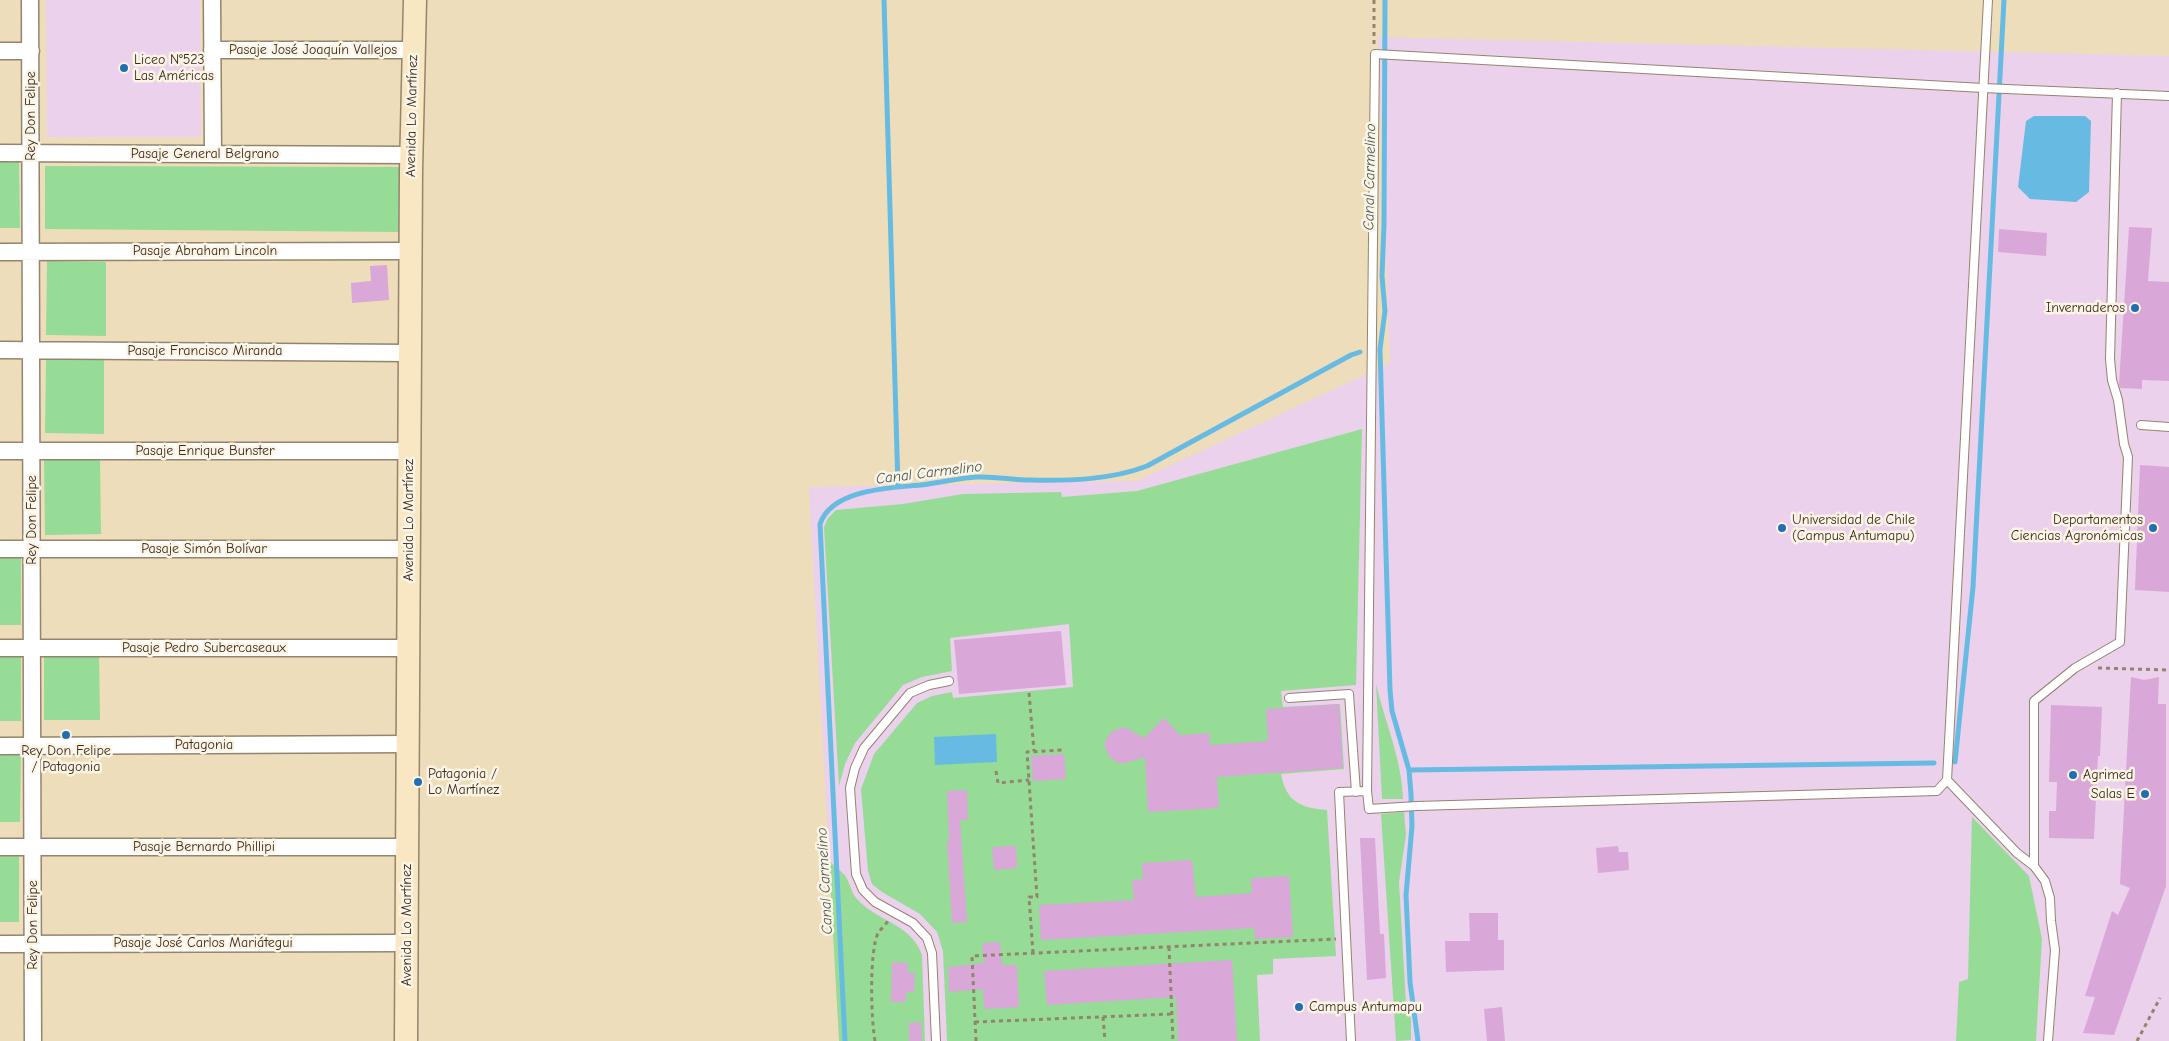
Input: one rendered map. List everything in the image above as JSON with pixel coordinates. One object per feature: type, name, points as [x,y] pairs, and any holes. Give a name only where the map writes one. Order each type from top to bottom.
[{"type":"main road","name":"Avenida Lo Martínez","points":[[406,1041],[410,251],[415,0]]},
{"type":"street","name":"Rey Don Felipe","points":[[30,0],[32,153],[33,1041]]},
{"type":"street","points":[[212,0],[213,154]]},
{"type":"street","name":"Pasaje José Joaquín Vallejos","points":[[212,50],[414,50]]},
{"type":"street","points":[[0,52],[31,52]]},
{"type":"street","name":"Pasaje General Belgrano","points":[[0,153],[411,155]]},
{"type":"street","name":"Pasaje Abraham Lincoln","points":[[0,252],[410,251]]},
{"type":"street","name":"Pasaje Francisco Miranda","points":[[0,350],[410,352]]},
{"type":"street","name":"Pasaje Enrique Bunster","points":[[0,451],[409,451]]},
{"type":"street","name":"Pasaje Simón Bolívar","points":[[0,549],[409,549]]},
{"type":"street","name":"Pasaje Pedro Subercaseaux","points":[[0,648],[408,648]]},
{"type":"street","name":"Patagonia","points":[[0,746],[408,744]]},
{"type":"street","name":"Pasaje Bernardo Phillipi","points":[[0,847],[407,847]]},
{"type":"street","name":"Pasaje José Carlos Mariátegui","points":[[0,944],[407,943]]},
{"type":"lane","points":[[1988,0],[1983,88],[1947,780],[1937,791],[1405,806],[1369,809],[1367,791],[1375,54],[1983,88],[2169,96]]},
{"type":"lane","points":[[2034,866],[2034,701],[2075,668],[2120,642],[2128,457],[2124,444],[2118,400],[2112,380],[2110,360],[2117,93]]},
{"type":"lane","points":[[2141,425],[2169,427]]},
{"type":"lane","points":[[936,1041],[932,953],[927,938],[913,923],[876,902],[863,890],[856,874],[850,788],[855,768],[864,748],[910,693],[928,685],[949,681]]},
{"type":"lane","points":[[1289,698],[1349,694],[1356,792]]},
{"type":"lane","points":[[1947,780],[2017,853],[2034,866],[2046,881],[2050,898],[2055,950],[2048,1041]]},
{"type":"lane","points":[[1351,1041],[1339,792],[1367,791]]},
{"type":"path","points":[[1374,0],[1375,54]]},
{"type":"path","points":[[2075,668],[2169,670]]},
{"type":"path","points":[[1029,694],[1034,752]]},
{"type":"path","points":[[1033,953],[1029,897],[1037,897],[1027,752],[1063,750]]},
{"type":"path","points":[[996,771],[998,783],[1029,780]]},
{"type":"path","points":[[875,1041],[872,1027],[874,950],[878,933],[894,912]]},
{"type":"path","points":[[976,1041],[972,956],[1346,939]]},
{"type":"path","points":[[1169,947],[1173,1041]]},
{"type":"path","points":[[2137,1041],[2160,998]]},
{"type":"path","points":[[975,1022],[1172,1014]]},
{"type":"path","points":[[1103,1017],[1105,1041]]},
{"type":"shaded area","name":"Liceo N°523 Las Américas","points":[[46,0],[200,0],[201,137],[47,137]]},
{"type":"shaded area","name":"Universidad de Chile (Campus Antumapu)","points":[[1378,37],[2169,56],[2169,1041],[839,1041],[809,487],[1137,481],[1390,363]]},
{"type":"green space","points":[[0,159],[19,159],[20,228],[0,228]]},
{"type":"green space","points":[[45,166],[399,167],[399,232],[45,229]]},
{"type":"green space","points":[[47,261],[106,262],[106,336],[46,335]]},
{"type":"green space","points":[[46,359],[104,360],[104,434],[45,433]]},
{"type":"green space","points":[[1362,429],[1356,685],[1281,691],[1283,707],[1340,704],[1344,769],[1281,774],[1283,784],[1296,802],[1327,810],[1336,956],[1273,959],[1273,974],[1257,975],[1260,1041],[947,1041],[943,951],[937,932],[920,914],[872,884],[868,871],[861,789],[874,754],[917,703],[932,696],[952,692],[953,698],[1073,687],[1069,624],[950,638],[952,671],[922,677],[903,685],[855,743],[845,764],[839,786],[824,527],[828,518],[836,510],[903,504],[963,494],[1061,492],[1062,497],[1137,491]]},
{"type":"green space","points":[[44,458],[100,458],[101,534],[45,535]]},
{"type":"green space","points":[[0,553],[21,554],[21,625],[0,625]]},
{"type":"green space","points":[[0,649],[21,649],[21,721],[0,721]]},
{"type":"green space","points":[[44,653],[99,653],[100,720],[44,720]]},
{"type":"green space","points":[[1376,684],[1400,770],[1403,799],[1382,799]]},
{"type":"green space","points":[[0,752],[21,752],[20,822],[0,822]]},
{"type":"green space","points":[[1404,812],[1406,835],[1399,882],[1406,1004],[1411,1019],[1411,1040],[1396,1041],[1381,814]]},
{"type":"green space","points":[[1972,817],[2029,876],[2042,939],[2036,1041],[1956,1041],[1959,982],[1968,979]]},
{"type":"green space","points":[[0,853],[19,853],[19,922],[0,922]]},
{"type":"green space","points":[[829,861],[844,875],[854,896],[864,906],[902,929],[917,944],[922,955],[925,1041],[839,1041]]},
{"type":"water","points":[[2034,116],[2085,116],[2091,121],[2089,192],[2076,202],[2030,199],[2018,187],[2026,121]]},
{"type":"water","points":[[996,734],[997,762],[935,765],[934,737]]},
{"type":"building","name":"Invernaderos","points":[[2129,227],[2152,228],[2148,281],[2169,282],[2169,381],[2142,380],[2142,389],[2120,388],[2119,384]]},
{"type":"building","points":[[1999,229],[2047,233],[2046,256],[1998,252]]},
{"type":"building","points":[[387,265],[389,300],[352,303],[351,283],[371,281],[370,266]]},
{"type":"building","name":"Departamentos Ciencias Agronómicas","points":[[2140,465],[2169,467],[2169,592],[2135,590]]},
{"type":"building","points":[[1061,631],[1066,685],[959,694],[954,640]]},
{"type":"building","name":"Salas E","points":[[2131,677],[2144,680],[2159,677],[2158,704],[2166,704],[2166,886],[2114,1035],[2083,1033],[2095,997],[2085,996],[2112,911],[2118,915],[2130,888],[2120,884]]},
{"type":"building","points":[[1339,704],[1343,768],[1217,777],[1219,808],[1148,812],[1145,757],[1126,763],[1119,763],[1110,758],[1105,747],[1105,741],[1112,731],[1125,727],[1144,738],[1164,718],[1180,735],[1209,733],[1210,745],[1268,741],[1266,709]]},
{"type":"building","name":"Agrimed","points":[[2051,705],[2102,707],[2094,839],[2049,838],[2049,811],[2056,811],[2057,782],[2049,782]]},
{"type":"building","points":[[1064,754],[1066,779],[1033,781],[1031,756]]},
{"type":"building","points":[[967,790],[968,820],[960,820],[967,922],[952,923],[947,840],[949,840],[947,791]]},
{"type":"building","points":[[1360,838],[1375,838],[1380,934],[1384,934],[1386,978],[1367,980]]},
{"type":"building","points":[[1016,846],[1017,868],[994,870],[992,847]]},
{"type":"building","points":[[1618,846],[1619,852],[1628,852],[1629,870],[1598,873],[1596,848]]},
{"type":"building","points":[[1192,860],[1196,897],[1252,893],[1251,878],[1289,876],[1293,937],[1255,939],[1254,928],[1041,940],[1039,905],[1134,900],[1132,880],[1143,879],[1142,863]]},
{"type":"building","points":[[1469,913],[1498,913],[1498,940],[1504,940],[1504,970],[1446,972],[1445,941],[1470,941]]},
{"type":"building","points":[[1000,942],[1002,965],[1017,965],[1019,1007],[984,1009],[983,989],[949,992],[948,967],[984,963],[982,943]]},
{"type":"building","points":[[1232,960],[1237,1041],[1178,1041],[1176,997],[1047,1005],[1044,971]]},
{"type":"building","points":[[892,962],[908,963],[908,973],[915,973],[914,992],[906,992],[906,1002],[891,1002]]},
{"type":"building","points":[[1502,1007],[1505,1041],[1487,1041],[1484,1009]]},
{"type":"building","points":[[921,1022],[922,1041],[909,1041],[909,1023]]},
{"type":"waterway","points":[[884,0],[898,487]]},
{"type":"waterway","points":[[1385,0],[1382,276],[1385,311],[1380,349],[1390,690],[1392,711],[1409,770],[1411,794],[1412,826],[1406,895],[1410,982],[1418,1041]]},
{"type":"waterway","points":[[1955,762],[1973,587],[2004,0]]},
{"type":"waterway","name":"Canal Carmelino","points":[[845,1041],[820,524],[827,512],[836,504],[849,497],[879,489],[977,477],[1024,480],[1074,480],[1104,477],[1133,471],[1147,466],[1351,355],[1360,352]]},
{"type":"waterway","points":[[1409,770],[1934,763]]},
{"type":"place","name":"Liceo N°523 Las Américas","points":[[124,68]]},
{"type":"place","name":"Invernaderos","points":[[2135,308]]},
{"type":"place","name":"Universidad de Chile (Campus Antumapu)","points":[[1782,528]]},
{"type":"place","name":"Departamentos Ciencias Agronómicas","points":[[2153,528]]},
{"type":"place","name":"Rey Don Felipe / Patagonia","points":[[66,735]]},
{"type":"place","name":"Agrimed","points":[[2073,775]]},
{"type":"place","name":"Patagonia / Lo Martínez","points":[[418,782]]},
{"type":"place","name":"Salas E","points":[[2145,794]]},
{"type":"place","name":"Campus Antumapu","points":[[1299,1007]]}]
